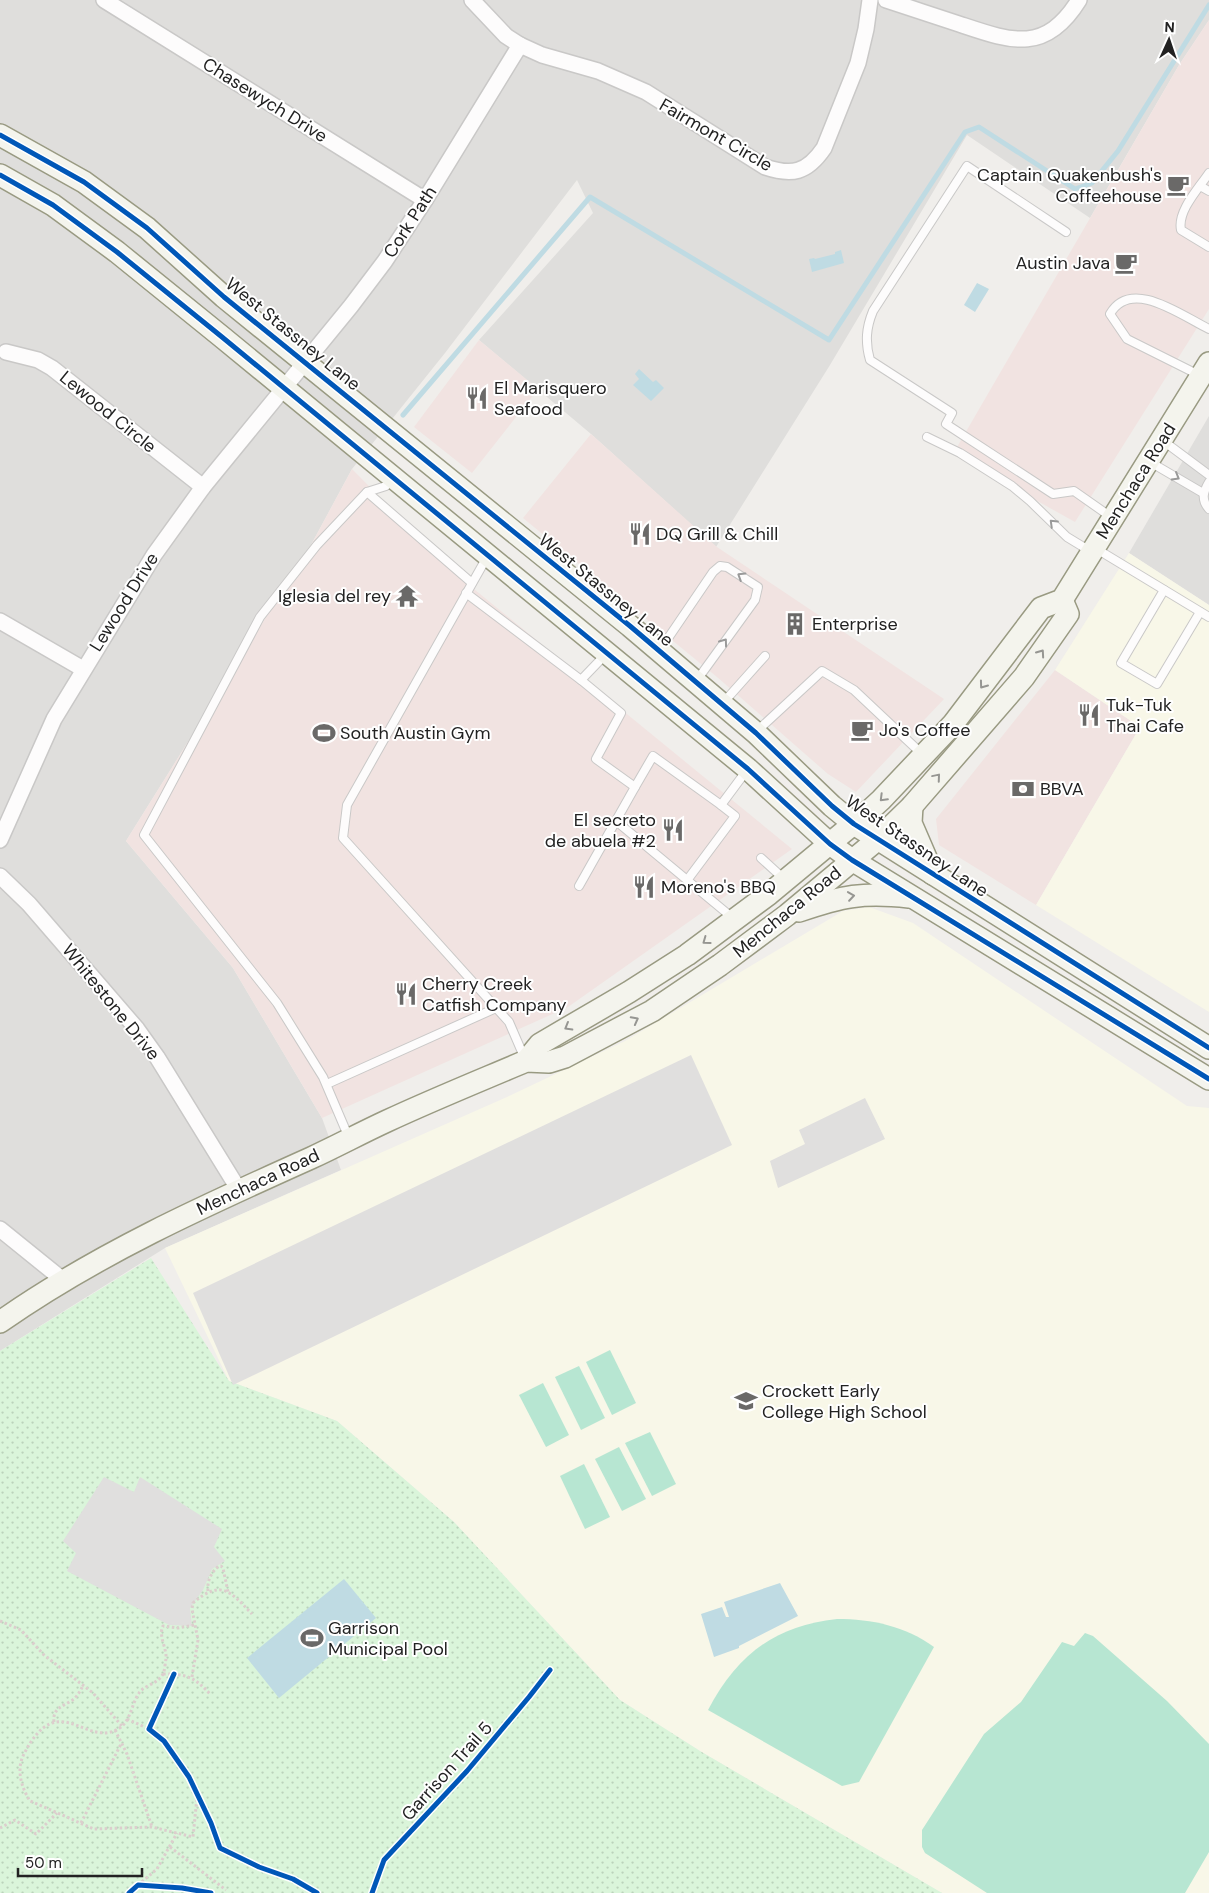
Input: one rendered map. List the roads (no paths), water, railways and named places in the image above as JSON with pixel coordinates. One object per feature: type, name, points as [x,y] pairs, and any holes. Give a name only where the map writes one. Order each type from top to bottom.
[{"type":"main road","name":"West Stassney Lane","points":[[0,134],[84,182],[147,228],[224,297],[660,651],[756,732],[832,806],[854,824],[1209,1048]]},
{"type":"main road","points":[[0,175],[53,205],[117,252],[285,387],[748,769],[830,844],[852,860],[1208,1078]]},
{"type":"main road","name":"Menchaca Road","points":[[526,1061],[540,1044],[656,975],[735,920],[785,881],[881,800],[924,756],[968,706],[1041,608],[1062,600],[1205,370]]},
{"type":"main road","points":[[465,535],[487,510]]},
{"type":"main road","name":"Menchaca Road","points":[[0,1322],[63,1280],[150,1233],[239,1190],[350,1140],[387,1121],[526,1061],[549,1062],[565,1057],[652,1011],[743,949],[787,915],[877,840],[912,806],[1024,677],[1068,614],[1062,600]]},
{"type":"main road","points":[[630,672],[660,651]]},
{"type":"main road","points":[[912,806],[911,823],[933,874]]},
{"type":"main road","points":[[787,915],[825,902],[856,895],[885,894],[914,898]]},
{"type":"street","name":"Chasewych Drive","points":[[104,0],[425,200]]},
{"type":"street","name":"Fairmont Circle","points":[[472,0],[506,36],[520,45],[542,55],[622,80],[646,92],[765,166],[780,172],[796,172],[808,166],[816,160],[824,148],[858,63],[870,0]]},
{"type":"street","points":[[886,0],[997,36],[1017,40],[1034,38],[1051,30],[1060,23],[1079,0]]},
{"type":"street","name":"Cork Path","points":[[285,387],[385,261],[425,200],[520,45]]},
{"type":"street","name":"Lewood Circle","points":[[6,352],[38,360],[52,368],[203,488]]},
{"type":"street","name":"Lewood Drive","points":[[0,840],[54,719],[154,555],[203,488],[285,387]]},
{"type":"street","points":[[0,621],[83,669]]},
{"type":"street","name":"Whitestone Drive","points":[[0,876],[29,904],[137,1029],[162,1065],[239,1190]]},
{"type":"street","points":[[0,1229],[63,1280]]},
{"type":"lane","points":[[1066,232],[967,166],[873,311],[866,333],[868,354],[870,360],[952,413],[946,424],[1053,494],[1074,491],[1113,518]]},
{"type":"lane","points":[[1209,172],[1184,210],[1180,223],[1181,230],[1209,246]]},
{"type":"lane","points":[[1200,186],[1209,191]]},
{"type":"lane","points":[[1205,370],[1127,339],[1110,314],[1115,305],[1129,298],[1148,299],[1209,329]]},
{"type":"lane","points":[[927,437],[960,453],[1012,486],[1067,537],[1209,617]]},
{"type":"lane","points":[[1161,440],[1209,475]]},
{"type":"lane","points":[[1148,461],[1203,493]]},
{"type":"lane","points":[[350,1140],[327,1084],[277,1003],[144,835],[260,617],[317,545],[367,492],[386,486],[393,478]]},
{"type":"lane","points":[[1209,482],[1203,493],[1204,504],[1209,510]]},
{"type":"lane","points":[[367,492],[472,583]]},
{"type":"lane","points":[[488,555],[347,805],[343,838],[509,1022],[526,1061]]},
{"type":"lane","points":[[660,651],[713,572],[720,566],[727,567],[758,586],[755,600],[696,682]]},
{"type":"lane","points":[[1164,590],[1121,663],[1157,684],[1200,612]]},
{"type":"lane","points":[[466,593],[581,680],[621,713],[596,759],[636,788]]},
{"type":"lane","points":[[581,680],[607,654]]},
{"type":"lane","points":[[722,704],[765,656]]},
{"type":"lane","points":[[756,732],[822,671],[854,690],[924,756]]},
{"type":"lane","points":[[578,886],[653,756],[735,816],[688,879]]},
{"type":"lane","points":[[721,805],[748,769]]},
{"type":"lane","points":[[616,821],[735,920]]},
{"type":"lane","points":[[761,858],[785,881]]},
{"type":"lane","points":[[327,1084],[496,1008]]},
{"type":"water","points":[[841,250],[844,263],[812,272],[809,259],[835,254],[835,252]]},
{"type":"water","points":[[977,283],[989,289],[975,312],[964,305]]},
{"type":"water","points":[[639,369],[653,382],[656,380],[664,388],[651,401],[633,385],[639,379],[635,374]]},
{"type":"water","name":"Garrison Municipal Pool","points":[[344,1579],[376,1618],[279,1698],[247,1658]]},
{"type":"water","points":[[780,1583],[798,1616],[739,1646],[739,1648],[714,1657],[701,1614],[722,1607],[726,1617],[729,1617],[724,1602]]},
{"type":"waterway","points":[[403,415],[590,197],[829,340],[965,132],[979,127],[1075,189],[1092,183],[1118,151],[1209,5]]},
{"type":"place","name":"Captain Quakenbush's Coffeehouse","points":[[1178,185]]},
{"type":"place","name":"Austin Java","points":[[1126,263]]},
{"type":"place","name":"El Marisquero Seafood","points":[[477,398]]},
{"type":"place","name":"DQ Grill & Chill","points":[[640,534]]},
{"type":"place","name":"Iglesia del rey","points":[[407,596]]},
{"type":"place","name":"Enterprise","points":[[795,624]]},
{"type":"place","name":"Tuk-Tuk Thai Cafe","points":[[1089,715]]},
{"type":"place","name":"Jo's Coffee","points":[[862,730]]},
{"type":"place","name":"South Austin Gym","points":[[324,733]]},
{"type":"place","name":"BBVA","points":[[1023,789]]},
{"type":"place","name":"El secreto de abuela #2","points":[[673,830]]},
{"type":"place","name":"Moreno's BBQ","points":[[644,887]]},
{"type":"place","name":"Cherry Creek Catfish Company","points":[[406,994]]},
{"type":"place","name":"Crockett Early College High School","points":[[746,1401]]},
{"type":"place","name":"Garrison Municipal Pool","points":[[312,1638]]}]
